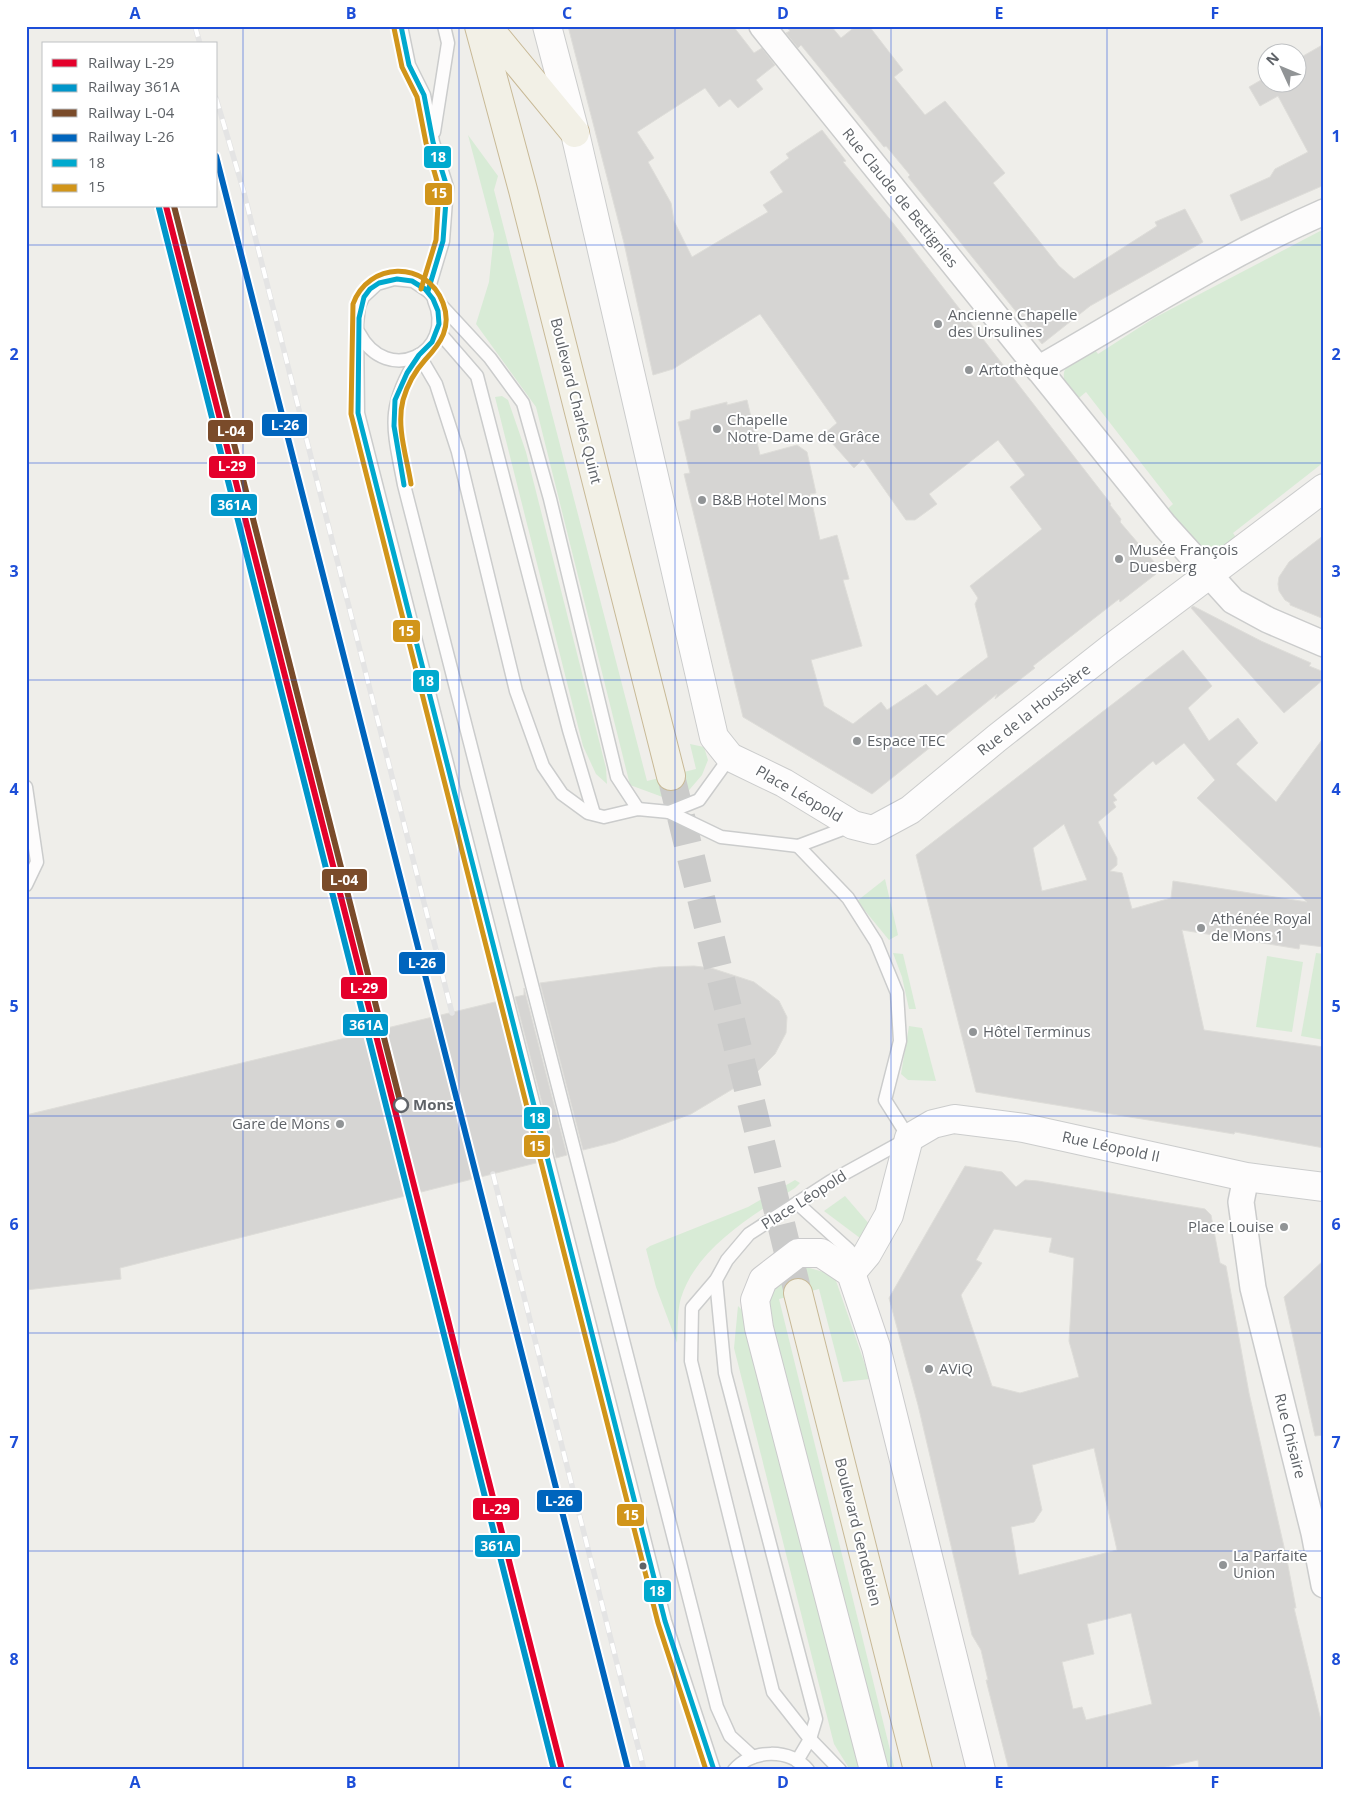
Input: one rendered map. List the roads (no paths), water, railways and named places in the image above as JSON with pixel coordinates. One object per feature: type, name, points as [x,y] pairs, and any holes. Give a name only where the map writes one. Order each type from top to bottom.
[{"type":"highway","name":"Boulevard Charles Quint","points":[[479,26],[523,190],[671,776]]},
{"type":"highway","points":[[487,26],[575,133]]},
{"type":"highway","name":"Boulevard Gendebien","points":[[798,1293],[918,1770]]},
{"type":"street","points":[[547,26],[575,133]]},
{"type":"street","name":"Rue Claude de Bettignies","points":[[762,26],[1165,526],[1208,574],[1233,601],[1268,620],[1324,644]]},
{"type":"street","name":"Place Léopold","points":[[575,133],[714,737],[730,757],[784,783],[853,825]]},
{"type":"street","points":[[1038,369],[1190,279],[1278,232],[1324,212]]},
{"type":"street","name":"Rue de la Houssière","points":[[853,825],[873,830],[910,810],[1004,732],[1208,574],[1324,488]]},
{"type":"street","name":"Place Léopold","points":[[909,1138],[940,1122],[954,1119],[974,1122]]},
{"type":"street","name":"Rue Léopold II","points":[[974,1122],[1024,1128],[1246,1177]]},
{"type":"street","points":[[851,1274],[867,1254],[889,1215],[909,1138]]},
{"type":"street","points":[[1246,1177],[1324,1186]]},
{"type":"street","name":"Rue Chisaire","points":[[1246,1177],[1241,1202],[1254,1288],[1319,1531],[1324,1585]]},
{"type":"street","points":[[874,1770],[760,1328],[755,1300],[763,1280],[798,1253],[821,1254],[851,1274],[876,1347],[981,1770]]},
{"type":"lane","points":[[401,26],[409,65],[424,95],[433,142],[447,187],[443,242],[428,291],[438,310],[438,331],[434,340],[419,355],[404,378],[394,406],[395,435],[404,485],[717,1707],[730,1736],[753,1757]]},
{"type":"lane","points":[[433,142],[448,42],[444,26]]},
{"type":"lane","points":[[638,809],[618,776],[550,499],[523,403],[490,358],[428,291],[413,281],[404,279],[394,279],[377,284],[363,297],[357,314],[359,333],[358,413],[665,1621],[714,1770]]},
{"type":"lane","points":[[438,331],[477,376],[569,730],[594,814]]},
{"type":"lane","points":[[359,333],[373,352],[383,358],[395,361],[408,360],[419,355]]},
{"type":"lane","points":[[419,355],[436,384],[458,452],[516,691],[543,766],[562,794],[588,813],[604,817],[638,809],[669,812],[699,800],[730,757]]},
{"type":"lane","points":[[26,787],[37,862],[26,885]]},
{"type":"lane","name":"Place Léopold","points":[[669,812],[720,837],[798,846],[853,825]]},
{"type":"lane","points":[[798,846],[848,898],[876,942],[897,993],[900,1042],[885,1100],[909,1138]]},
{"type":"lane","name":"Place Léopold","points":[[840,1770],[810,1740],[773,1692],[691,1361],[692,1308],[716,1280],[727,1260],[749,1234],[797,1203],[909,1138]]},
{"type":"lane","points":[[797,1203],[849,1250],[851,1274]]},
{"type":"lane","points":[[716,1280],[725,1373],[816,1719],[810,1740],[798,1761]]},
{"type":"lane","points":[[734,1770],[753,1757],[766,1754],[782,1754],[798,1761],[808,1770]]},
{"type":"tunnel","points":[[671,776],[798,1293]]},
{"type":"railway","points":[[195,26],[199,42]]},
{"type":"railway","points":[[218,105],[243,189],[452,1013]]},
{"type":"railway","points":[[493,1174],[644,1770]]},
{"type":"rail line","name":"L-26","points":[[218,164],[628,1770]]},
{"type":"rail line","name":"361A","points":[[159,208],[554,1770]]},
{"type":"rail line","name":"L-29","points":[[167,208],[562,1770]]},
{"type":"rail line","name":"L-04","points":[[175,208],[401,1105]]},
{"type":"place","name":"Ancienne Chapelle des Ursulines","points":[[938,324]]},
{"type":"place","name":"Artothèque","points":[[969,370]]},
{"type":"place","name":"Chapelle Notre-Dame de Grâce","points":[[717,429]]},
{"type":"place","name":"B&B Hotel Mons","points":[[702,500]]},
{"type":"place","name":"Musée François Duesberg","points":[[1119,559]]},
{"type":"place","name":"Espace TEC","points":[[857,741]]},
{"type":"place","name":"Athénée Royal de Mons 1","points":[[1201,928]]},
{"type":"place","name":"Hôtel Terminus","points":[[973,1032]]},
{"type":"place","name":"Mons","points":[[401,1105]]},
{"type":"place","name":"Gare de Mons","points":[[340,1124]]},
{"type":"place","name":"Place Louise","points":[[1284,1227]]},
{"type":"place","name":"AViQ","points":[[929,1369]]},
{"type":"place","name":"La Parfaite Union","points":[[1223,1565]]}]
